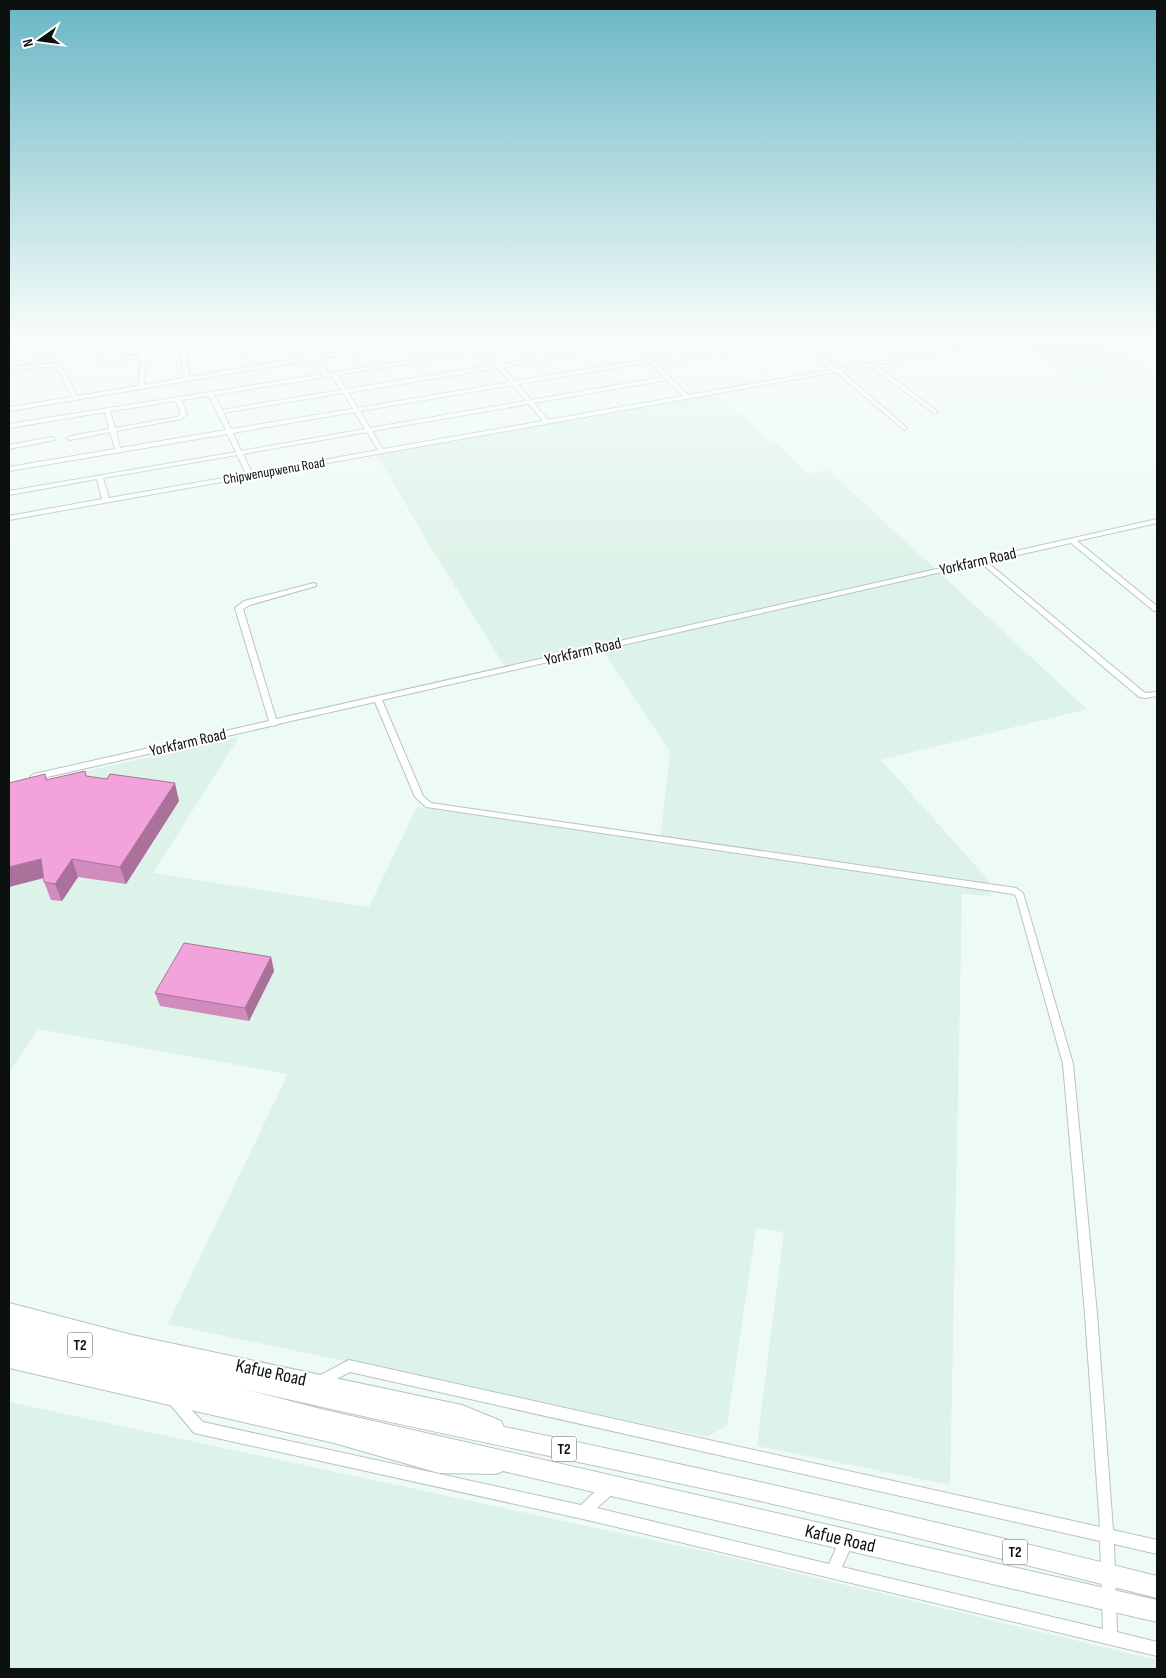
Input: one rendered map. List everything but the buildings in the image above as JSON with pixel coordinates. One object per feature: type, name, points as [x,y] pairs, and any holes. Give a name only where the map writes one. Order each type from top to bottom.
[{"type":"main road","name":"Kafue Road","points":[[9,1312],[132,1344],[462,1415],[530,1442]]},
{"type":"main road","name":"Kafue Road","points":[[9,1330],[205,1370],[390,1413],[778,1495],[922,1528],[1157,1587]]},
{"type":"main road","name":"Kafue Road","points":[[9,1346],[165,1378],[325,1420],[613,1484],[1157,1611]]},
{"type":"main road","name":"Kafue Road","points":[[9,1359],[334,1433],[439,1463],[524,1464]]},
{"type":"street","points":[[9,426],[98,412]]},
{"type":"street","points":[[107,412],[114,431],[118,450]]},
{"type":"street","points":[[70,438],[179,418],[184,414],[183,412]]},
{"type":"street","points":[[219,412],[250,475]]},
{"type":"street","points":[[9,469],[343,412]]},
{"type":"street","points":[[357,412],[382,452]]},
{"type":"street","points":[[9,493],[471,412]]},
{"type":"street","points":[[539,412],[547,422]]},
{"type":"street","name":"Chipwenupwenu Road","points":[[9,518],[601,412]]},
{"type":"street","points":[[886,412],[904,428]]},
{"type":"street","points":[[9,447],[52,439]]},
{"type":"street","points":[[100,477],[106,501]]},
{"type":"street","name":"Yorkfarm Road","points":[[28,779],[1157,521]]},
{"type":"street","points":[[1072,540],[1157,609]]},
{"type":"street","points":[[982,561],[1142,695],[1157,694]]},
{"type":"street","points":[[274,724],[239,608],[246,603],[314,585]]},
{"type":"street","points":[[378,700],[419,797],[429,805],[1016,891],[1020,895],[1068,1064],[1091,1314],[1107,1536],[1110,1638]]},
{"type":"street","points":[[316,1383],[349,1366],[1157,1547]]},
{"type":"street","points":[[169,1395],[199,1428],[582,1512],[1157,1649]]},
{"type":"street","points":[[582,1512],[613,1484]]},
{"type":"street","points":[[833,1572],[847,1540]]},
{"type":"shaded area","points":[[615,412],[738,412],[770,441],[776,443],[807,474],[828,470],[1087,709],[881,760],[990,882],[991,896],[962,894],[950,1485],[757,1446],[784,1232],[756,1228],[727,1425],[707,1437],[168,1324],[288,1074],[38,1029],[9,1073],[9,789],[239,737],[153,873],[369,907],[417,807],[660,842],[670,752],[601,648],[507,670],[432,549],[377,455]]},
{"type":"shaded area","points":[[9,1402],[726,1556],[1157,1660],[1157,1669],[9,1669]]}]
